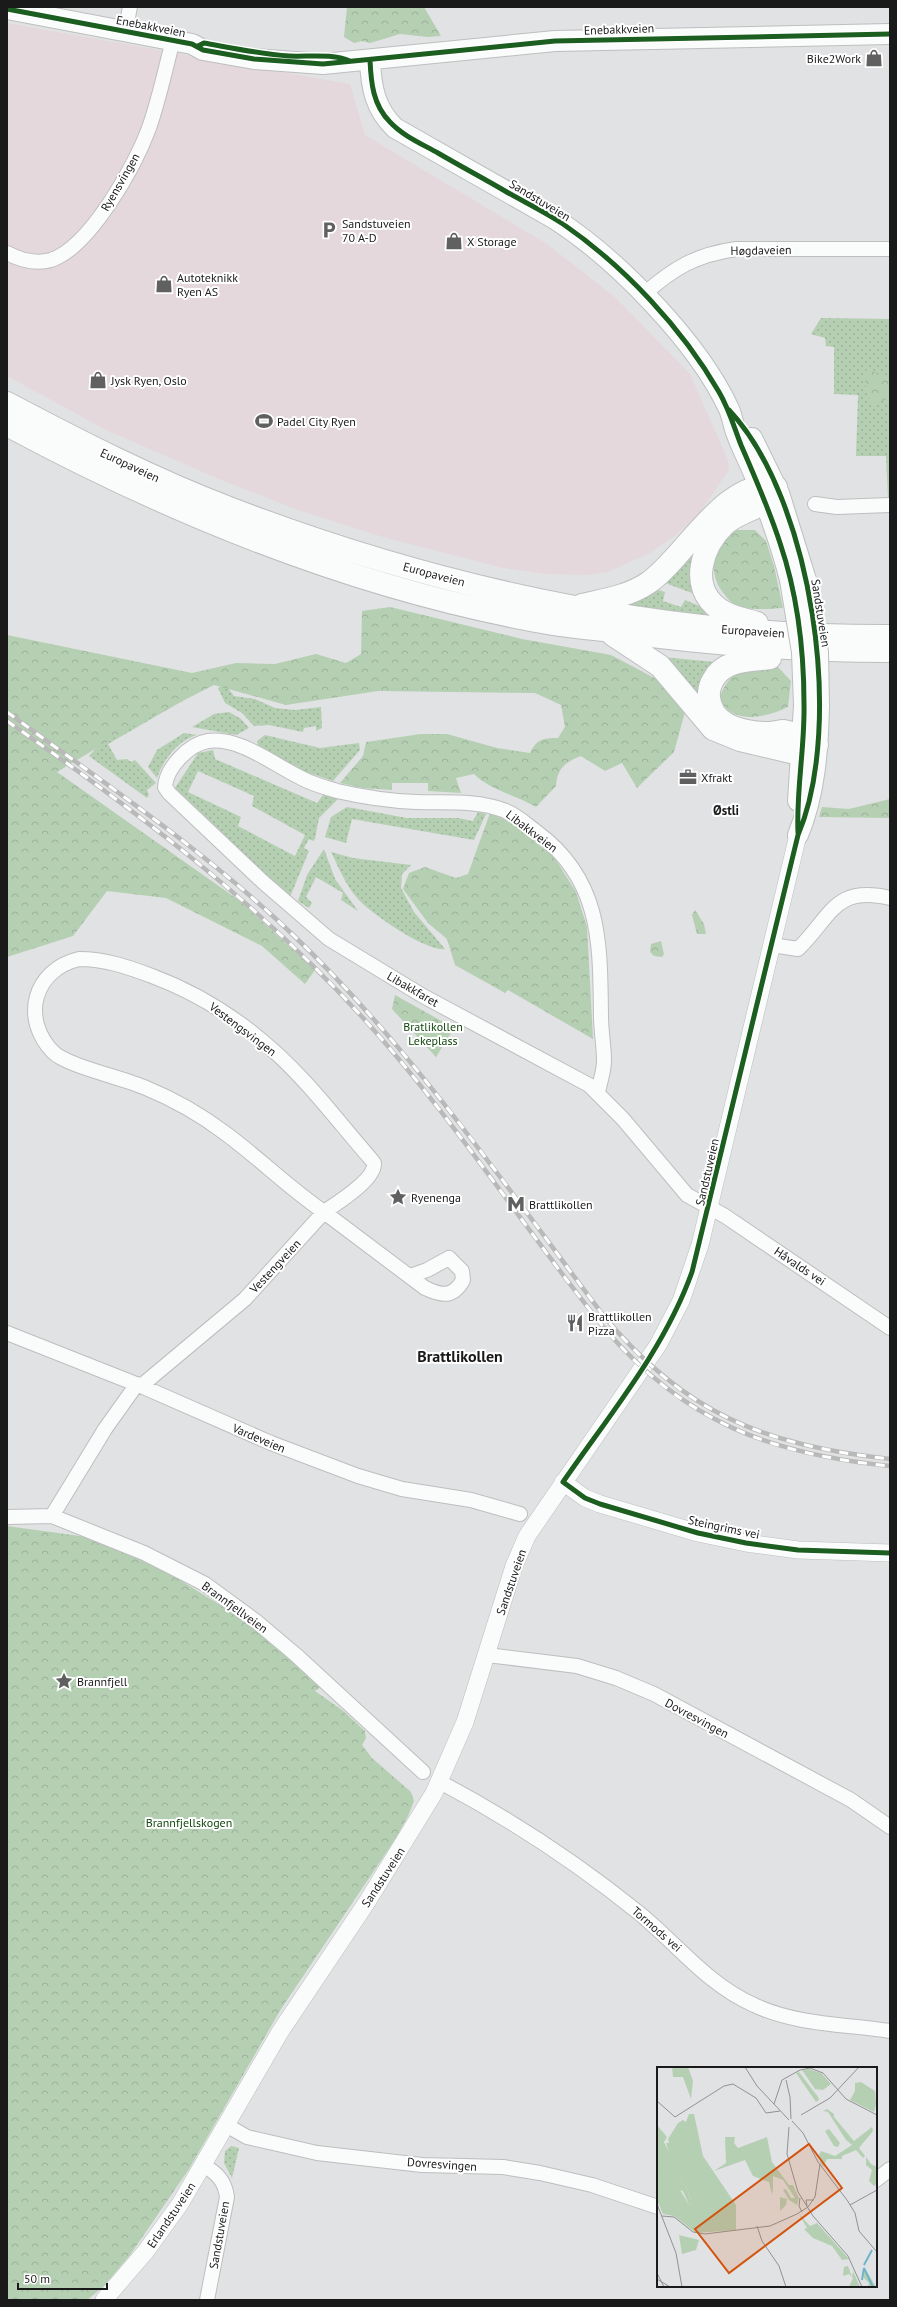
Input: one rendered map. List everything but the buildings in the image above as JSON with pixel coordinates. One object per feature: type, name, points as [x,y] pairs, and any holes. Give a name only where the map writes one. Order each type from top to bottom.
[{"type":"highway","name":"Europaveien","points":[[7,403],[148,474],[227,508],[320,542],[430,574],[616,615],[659,622],[804,634],[890,636]]},
{"type":"highway","name":"Europaveien","points":[[7,425],[139,492],[218,526],[315,562],[457,603],[554,624],[743,646],[828,651],[890,651]]},
{"type":"highway","points":[[576,606],[621,595],[649,583],[733,499],[767,492]]},
{"type":"highway","points":[[767,492],[733,518],[709,542],[702,561],[702,582],[710,599],[720,610],[738,618],[804,634]]},
{"type":"highway","points":[[603,630],[636,649],[668,673],[701,717],[713,729],[740,740],[807,745]]},
{"type":"highway","points":[[636,649],[743,661]]},
{"type":"highway","points":[[807,745],[784,732],[769,733],[733,727],[716,716],[710,702],[709,695],[712,680],[716,674],[728,665],[743,661],[828,651]]},
{"type":"main road","name":"Enebakkveien","points":[[7,9],[198,46],[204,43],[256,52],[341,57],[350,61],[555,41],[890,34]]},
{"type":"main road","name":"Sandstuveien","points":[[370,60],[371,79],[375,99],[384,116],[396,128],[562,224],[604,256],[644,294],[696,356],[729,410],[750,434],[781,544],[798,580],[802,652],[812,705],[807,745],[807,813],[798,835]]},
{"type":"street","points":[[125,32],[130,7]]},
{"type":"street","name":"Ryensvingen","points":[[7,253],[30,261],[43,262],[52,259],[82,238],[108,206],[148,130],[161,90],[172,40]]},
{"type":"street","name":"Høgdaveien","points":[[644,294],[684,264],[716,251],[736,249],[890,249]]},
{"type":"street","points":[[815,504],[836,507],[890,505]]},
{"type":"street","name":"Libakkveien","points":[[195,746],[206,741],[216,741],[234,745],[257,754],[310,782],[372,798],[483,804],[513,814],[545,838],[565,857],[581,882],[589,902],[599,943],[604,1061],[598,1092]]},
{"type":"street","name":"Libakkfaret","points":[[195,746],[182,757],[169,773],[165,787],[192,816],[228,847],[291,907],[329,940],[423,996],[598,1092],[623,1118],[687,1196],[708,1208]]},
{"type":"street","name":"Sandstuveien","points":[[207,2300],[227,2197],[225,2187],[219,2176],[203,2165],[284,2025],[415,1828],[440,1782],[465,1722],[516,1560],[536,1521],[639,1375],[670,1324],[692,1272],[798,835]]},
{"type":"street","points":[[772,945],[798,949],[839,904],[856,895],[864,894],[890,898]]},
{"type":"street","name":"Vestengsvingen","points":[[79,959],[92,959],[124,965],[170,982],[205,1000],[234,1018],[280,1056],[306,1082],[374,1163],[373,1171],[360,1185],[324,1212],[224,1132],[199,1116],[147,1088],[72,1063],[55,1054],[48,1047],[36,1026],[35,1017],[39,990],[49,975],[58,967],[79,959]]},
{"type":"street","name":"Håvalds vei","points":[[708,1208],[725,1216],[791,1259],[890,1328]]},
{"type":"street","points":[[324,1212],[410,1276]]},
{"type":"street","name":"Vestengveien","points":[[52,1516],[105,1429],[139,1385],[245,1299],[324,1212]]},
{"type":"street","name":"Vardeveien","points":[[7,1332],[139,1385],[286,1449],[381,1484],[402,1490],[471,1500],[520,1514]]},
{"type":"street","name":"Steingrims vei","points":[[563,1482],[584,1498],[600,1504],[714,1536],[746,1543],[798,1550],[890,1553]]},
{"type":"street","name":"Brannfjellveien","points":[[7,1517],[52,1516],[164,1563],[205,1584],[231,1602],[296,1654],[423,1772]]},
{"type":"street","name":"Dovresvingen","points":[[487,1655],[576,1666],[616,1678],[648,1691],[851,1800],[890,1827]]},
{"type":"street","name":"Tormods vei","points":[[440,1782],[537,1838],[596,1878],[640,1914],[714,1981],[734,1996],[755,2006],[795,2018],[890,2031]]},
{"type":"street","name":"Dovresvingen","points":[[226,2125],[247,2137],[317,2153],[422,2165],[504,2167],[540,2173],[592,2185],[657,2207]]},
{"type":"street","name":"Erlandstuveien","points":[[104,2300],[126,2276],[158,2236],[203,2165]]},
{"type":"street","points":[[877,2179],[890,2169]]},
{"type":"shaded area","points":[[7,23],[350,84],[365,135],[547,244],[616,298],[690,374],[728,460],[729,470],[699,514],[676,535],[650,553],[608,572],[585,575],[546,574],[503,568],[386,538],[298,510],[221,480],[108,431],[7,376]]},
{"type":"green space","points":[[347,7],[424,7],[441,36],[428,37],[400,34],[370,43],[362,41],[354,43],[344,37]]},
{"type":"green space","points":[[821,318],[890,319],[890,498],[888,499],[886,456],[856,456],[858,395],[834,394],[834,347],[826,346],[825,338],[811,334]]},
{"type":"green space","points":[[868,370],[890,377],[890,397],[875,405],[867,395],[864,371]]},
{"type":"green space","points":[[737,530],[755,530],[766,541],[774,566],[783,608],[745,608],[731,602],[719,587],[715,578],[714,560],[722,543]]},
{"type":"green space","points":[[696,542],[700,596],[660,581]]},
{"type":"green space","points":[[655,589],[665,592],[663,601],[681,607],[685,600],[709,610],[714,616],[610,603]]},
{"type":"green space","points":[[390,607],[522,639],[611,655],[660,681],[685,712],[674,752],[637,788],[622,763],[605,771],[581,756],[570,761],[563,767],[558,775],[556,786],[536,807],[495,788],[480,780],[474,774],[456,778],[461,793],[428,791],[428,783],[392,783],[392,790],[363,788],[340,783],[363,756],[366,742],[421,734],[447,734],[497,748],[530,753],[535,745],[541,740],[558,738],[565,727],[561,705],[535,693],[378,691],[286,705],[214,685],[135,725],[57,772],[240,901],[315,970],[305,984],[262,946],[166,898],[107,891],[73,936],[7,957],[7,635],[192,673],[236,663],[275,664],[316,654],[346,663],[361,654],[362,611]]},
{"type":"green space","points":[[662,657],[715,662],[703,699]]},
{"type":"green space","points":[[777,666],[791,681],[788,707],[760,716],[741,716],[733,713],[725,707],[719,699],[729,680],[741,671],[748,668]]},
{"type":"green space","points":[[217,681],[108,744],[117,760],[127,759],[131,762],[135,760],[156,783],[147,790],[149,795],[147,798],[89,756],[105,739]]},
{"type":"green space","points":[[225,684],[234,696],[255,699],[275,708],[295,710],[321,707],[322,728],[316,731],[316,726],[304,728],[303,732],[269,725],[254,726],[242,713],[225,703],[218,688]]},
{"type":"green space","points":[[229,712],[241,719],[249,728],[236,735],[192,727],[214,714]]},
{"type":"green space","points":[[184,733],[197,735],[184,741],[172,752],[163,764],[157,778],[148,767],[157,750]]},
{"type":"green space","points":[[265,735],[320,748],[359,743],[360,750],[333,781],[306,772],[258,746],[257,741]]},
{"type":"green space","points":[[213,750],[215,759],[317,803],[323,795],[339,798],[319,818],[315,839],[313,841],[309,839],[304,848],[309,851],[290,897],[175,788],[198,753]],"holes":[[[198,771],[254,796],[252,806],[305,835],[295,856],[238,826],[241,817],[188,792]]]},
{"type":"green space","points":[[890,799],[890,818],[819,817],[822,807],[849,809]]},
{"type":"green space","points":[[347,807],[407,818],[458,818],[473,821],[478,812],[486,814],[474,840],[352,819],[346,843],[325,837],[331,817]]},
{"type":"green space","points":[[490,813],[512,823],[554,857],[576,892],[587,927],[593,1039],[508,990],[505,993],[455,965],[447,939],[428,923],[403,889],[409,873],[425,867],[456,878],[468,874]]},
{"type":"green space","points":[[324,849],[335,879],[358,911],[341,900],[343,893],[316,877],[306,897],[312,903],[309,908],[298,901],[307,875]]},
{"type":"green space","points":[[331,852],[353,858],[411,865],[402,874],[401,888],[414,912],[445,949],[427,945],[415,940],[390,925],[363,904],[349,887]]},
{"type":"green space","points":[[695,910],[704,924],[706,934],[697,934],[692,915]]},
{"type":"green space","points":[[661,941],[664,954],[662,957],[654,956],[650,952],[651,944]]},
{"type":"green space","name":"Bratlikollen Lekeplass","points":[[395,995],[454,1028],[436,1057],[392,1009]]},
{"type":"green space","name":"Brannfjellskogen","points":[[7,1526],[87,1537],[157,1566],[238,1616],[322,1686],[315,1691],[342,1710],[365,1731],[366,1738],[362,1745],[372,1758],[411,1792],[414,1801],[396,1838],[281,2009],[189,2169],[130,2255],[103,2287],[87,2300],[7,2300]]},
{"type":"green space","points":[[231,2146],[239,2148],[232,2178],[224,2163],[225,2151]]},
{"type":"railway","points":[[7,712],[117,791],[224,873],[291,933],[335,977],[376,1022],[455,1118],[603,1315],[634,1349],[665,1377],[697,1400],[730,1419],[765,1433],[804,1445],[845,1453],[890,1459]]},
{"type":"railway","points":[[7,721],[102,789],[194,860],[239,897],[324,977],[364,1019],[427,1094],[605,1329],[635,1361],[666,1388],[699,1410],[732,1428],[768,1442],[806,1453],[890,1466]]},
{"type":"cycle path","points":[[7,9],[192,44],[203,50],[254,59],[323,64],[555,41],[890,34]]},
{"type":"cycle path","points":[[198,46],[204,43],[267,54],[289,56],[328,56],[350,61]]},
{"type":"cycle path","points":[[370,60],[372,85],[376,101],[384,115],[395,127],[413,139],[549,215],[586,241],[608,259],[650,300],[669,322],[688,345],[723,398],[757,481],[780,543],[795,602],[801,643],[804,684],[804,720],[798,801],[798,833]]},
{"type":"cycle path","points":[[729,410],[758,449],[781,498],[800,554],[812,614],[819,675],[819,734],[812,788],[798,835],[692,1272],[667,1328],[651,1355],[635,1381],[563,1482],[585,1498],[600,1504],[698,1533],[746,1543],[798,1550],[890,1553]]},
{"type":"place","name":"Bike2Work","points":[[874,58]]},
{"type":"place","name":"Sandstuveien 70 A-D","points":[[329,230]]},
{"type":"place","name":"X Storage","points":[[454,241]]},
{"type":"place","name":"Autoteknikk Ryen AS","points":[[164,284]]},
{"type":"place","name":"Jysk Ryen, Oslo","points":[[98,380]]},
{"type":"place","name":"Padel City Ryen","points":[[264,421]]},
{"type":"place","name":"Xfrakt","points":[[688,777]]},
{"type":"place","name":"Ryenenga","points":[[398,1197]]},
{"type":"place","name":"Brattlikollen","points":[[516,1204]]},
{"type":"place","name":"Brattlikollen Pizza","points":[[575,1323]]},
{"type":"place","name":"Brannfjell","points":[[64,1681]]},
{"type":"district","name":"Østli","points":[[726,810]]},
{"type":"district","name":"Brattlikollen","points":[[460,1356]]}]
